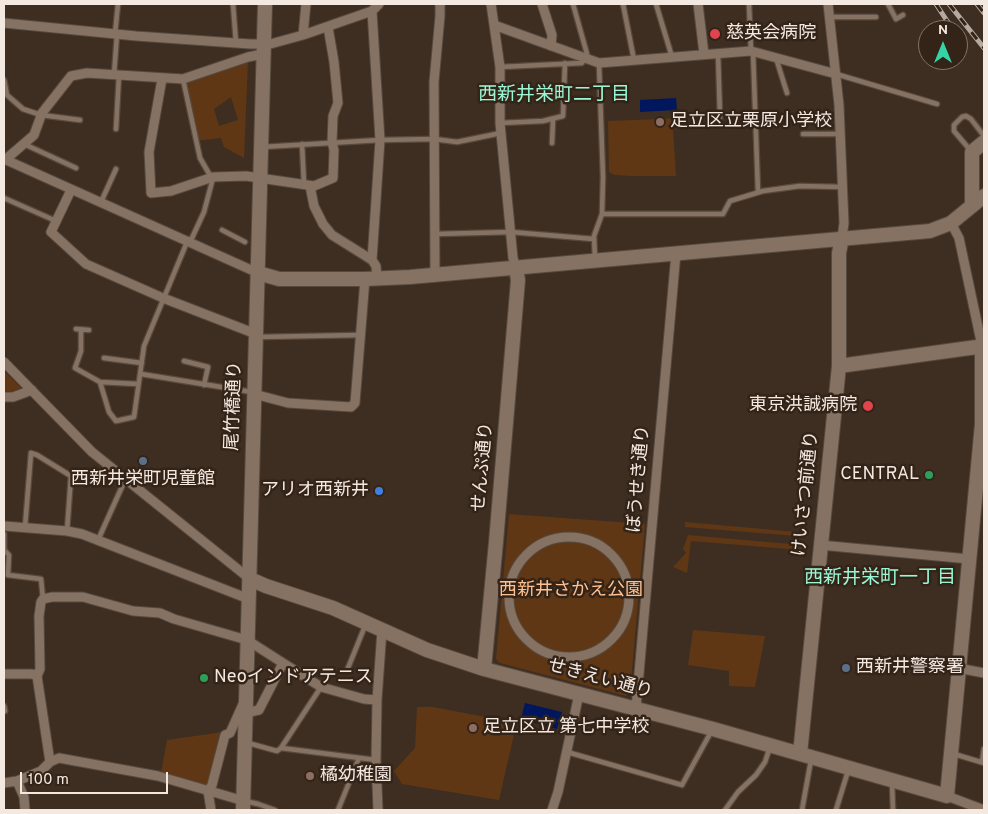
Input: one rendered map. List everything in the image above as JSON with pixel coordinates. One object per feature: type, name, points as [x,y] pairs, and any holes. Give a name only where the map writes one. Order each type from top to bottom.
[{"type":"street","name":"尾竹橋通り","points":[[244,806],[244,742],[265,4]]},
{"type":"street","points":[[303,35],[306,4]]},
{"type":"street","points":[[380,4],[372,11],[264,48],[248,57],[183,79],[87,73],[71,76],[41,115],[34,135],[4,160],[258,274],[279,279],[371,279],[436,275],[930,231],[951,223],[984,196]]},
{"type":"street","points":[[436,275],[434,82],[440,4]]},
{"type":"street","points":[[491,4],[500,68],[500,122],[516,268]]},
{"type":"street","points":[[542,4],[552,35],[551,46]]},
{"type":"street","points":[[698,4],[704,54]]},
{"type":"street","points":[[828,4],[836,74],[840,134],[844,224],[842,238]]},
{"type":"street","points":[[372,11],[380,140],[372,260]]},
{"type":"street","points":[[4,23],[236,43],[264,48]]},
{"type":"street","points":[[494,25],[599,63],[752,51],[836,74]]},
{"type":"street","points":[[162,79],[149,152],[151,193],[171,192],[212,177],[246,176],[314,186],[333,178],[333,116],[338,103],[328,27]]},
{"type":"street","points":[[972,206],[972,152],[984,142]]},
{"type":"street","points":[[254,393],[288,403],[350,407],[355,403],[361,335],[371,279],[376,266],[372,260],[332,235],[323,224],[314,206],[307,185]]},
{"type":"street","points":[[71,190],[51,232],[86,264],[256,336]]},
{"type":"street","points":[[951,223],[959,238],[983,346],[983,425],[947,796],[984,810]]},
{"type":"street","name":"けいさつ前通り","points":[[806,755],[820,545],[838,366],[839,253],[842,238]]},
{"type":"street","name":"ぼうせき通り","points":[[636,708],[676,253]]},
{"type":"street","name":"せんぷ通り","points":[[484,669],[518,280],[516,268]]},
{"type":"street","points":[[838,366],[983,346]]},
{"type":"street","points":[[4,362],[92,452],[250,579]]},
{"type":"street","points":[[4,397],[12,397],[32,390]]},
{"type":"street","points":[[4,526],[82,534],[249,599]]},
{"type":"street","points":[[570,537],[593,542],[612,556],[625,576],[629,599],[623,622],[609,642],[589,654],[563,657],[549,654],[536,648],[525,639],[511,615],[509,594],[513,573],[520,561],[530,551],[542,543],[570,537]]},
{"type":"street","points":[[820,545],[969,559]]},
{"type":"street","name":"せきえい通り","points":[[250,579],[333,608],[427,650],[484,669],[713,729],[947,796]]},
{"type":"street","points":[[50,762],[37,676],[40,669],[39,616],[43,599],[52,597],[84,597],[133,612],[160,613],[247,640],[321,687],[364,699],[377,700]]},
{"type":"street","points":[[378,810],[376,760],[377,700],[382,630]]},
{"type":"street","points":[[210,810],[208,791],[212,785],[225,735],[230,733],[245,706],[259,710],[283,663]]},
{"type":"street","points":[[958,668],[984,673]]},
{"type":"street","points":[[4,674],[32,674],[37,676]]},
{"type":"street","points":[[552,810],[579,694]]},
{"type":"street","points":[[4,783],[17,781],[41,771],[50,762],[59,758],[158,776],[208,791],[244,806]]},
{"type":"street","points":[[17,781],[24,797],[25,810]]},
{"type":"lane","points":[[116,129],[116,34],[118,4]]},
{"type":"lane","points":[[233,4],[236,43]]},
{"type":"lane","points":[[500,68],[582,63],[587,54],[573,4]]},
{"type":"lane","points":[[623,4],[634,60]]},
{"type":"lane","points":[[656,4],[672,57]]},
{"type":"lane","points":[[749,4],[758,192]]},
{"type":"lane","points":[[888,4],[896,19],[903,15]]},
{"type":"lane","points":[[830,17],[876,17]]},
{"type":"lane","points":[[718,53],[720,117]]},
{"type":"lane","points":[[775,57],[787,93]]},
{"type":"lane","points":[[500,122],[553,120],[563,116],[565,63]]},
{"type":"lane","points":[[595,260],[594,239],[602,214],[603,177],[599,63]]},
{"type":"lane","points":[[836,74],[937,104]]},
{"type":"lane","points":[[100,382],[109,412],[116,421],[134,417],[144,346],[187,242],[192,238],[204,212],[212,177],[200,158],[183,79]]},
{"type":"lane","points":[[4,80],[5,95],[23,109],[41,115],[80,120]]},
{"type":"lane","points":[[972,152],[954,131],[954,125],[962,117],[966,116],[971,119],[984,136]]},
{"type":"lane","points":[[552,143],[553,120]]},
{"type":"lane","points":[[261,147],[380,140],[434,139],[457,142],[501,132]]},
{"type":"lane","points":[[803,134],[840,134]]},
{"type":"lane","points":[[24,144],[76,168]]},
{"type":"lane","points":[[302,144],[307,185]]},
{"type":"lane","points":[[100,203],[116,169]]},
{"type":"lane","points":[[602,214],[723,214],[730,202],[758,192],[800,186],[842,187]]},
{"type":"lane","points":[[4,198],[56,220]]},
{"type":"lane","points":[[222,230],[245,242]]},
{"type":"lane","points":[[435,234],[512,232],[594,239]]},
{"type":"lane","points":[[76,329],[89,330]]},
{"type":"lane","points":[[81,330],[81,351],[75,368],[100,382],[138,384]]},
{"type":"lane","points":[[256,336],[361,335]]},
{"type":"lane","points":[[104,358],[142,362]]},
{"type":"lane","points":[[184,361],[208,367],[204,385]]},
{"type":"lane","points":[[141,374],[254,393]]},
{"type":"lane","points":[[24,528],[31,453],[71,476],[67,531]]},
{"type":"lane","points":[[98,540],[125,479]]},
{"type":"lane","points":[[4,534],[4,550],[10,555],[8,575],[41,579],[43,599]]},
{"type":"lane","points":[[348,668],[366,623]]},
{"type":"lane","points":[[244,742],[276,752],[281,748],[321,687]]},
{"type":"lane","points":[[567,752],[682,785],[713,729]]},
{"type":"lane","points":[[725,810],[738,792],[756,775],[765,762],[770,745]]},
{"type":"lane","points":[[281,748],[376,760]]},
{"type":"lane","points":[[950,752],[983,762],[984,749]]},
{"type":"lane","points":[[802,810],[806,755]]},
{"type":"lane","points":[[338,810],[359,758]]},
{"type":"lane","points":[[836,810],[850,767]]},
{"type":"lane","points":[[891,779],[894,810]]},
{"type":"lane","points":[[244,806],[258,804],[275,810]]},
{"type":"green space","points":[[248,61],[244,158],[224,147],[221,138],[195,141],[184,82]],"holes":[[[231,97],[238,120],[219,126],[214,109]]]},
{"type":"green space","points":[[684,118],[684,126],[673,129],[676,176],[631,176],[615,175],[609,172],[608,121]]},
{"type":"green space","points":[[4,371],[21,388],[4,391]]},
{"type":"green space","name":"西新井さかえ公園","points":[[509,514],[645,524],[630,692],[626,696],[500,663],[496,659]]},
{"type":"green space","points":[[685,522],[808,533],[808,537],[685,527]]},
{"type":"green space","points":[[688,535],[801,545],[801,550],[691,541],[687,573],[673,567],[686,553],[683,549]]},
{"type":"green space","points":[[693,630],[765,636],[755,687],[729,686],[729,671],[688,665]]},
{"type":"green space","points":[[417,707],[433,707],[496,719],[515,730],[499,800],[402,784],[394,771],[415,748]]},
{"type":"green space","points":[[223,732],[209,784],[203,786],[161,773],[167,740]]},
{"type":"shaded area","points":[[676,98],[677,110],[640,112],[640,100]]},
{"type":"shaded area","points":[[525,703],[562,712],[557,729],[521,719]]},
{"type":"railway","points":[[936,4],[946,20]]},
{"type":"railway","points":[[949,4],[984,48]]},
{"type":"railway","points":[[977,4],[984,13]]},
{"type":"place","name":"慈英会病院","points":[[715,34]]},
{"type":"place","name":"足立区立栗原小学校","points":[[660,122]]},
{"type":"place","name":"東京洪誠病院","points":[[868,406]]},
{"type":"place","name":"西新井栄町児童館","points":[[143,461]]},
{"type":"place","name":"CENTRAL","points":[[929,475]]},
{"type":"place","name":"アリオ西新井","points":[[379,491]]},
{"type":"place","name":"西新井警察署","points":[[846,668]]},
{"type":"place","name":"Neoインドアテニス","points":[[204,678]]},
{"type":"place","name":"足立区立 第七中学校","points":[[473,728]]},
{"type":"place","name":"橘幼稚園","points":[[310,776]]},
{"type":"district","name":"西新井栄町二丁目","points":[[554,96]]},
{"type":"district","name":"西新井栄町一丁目","points":[[880,579]]}]
